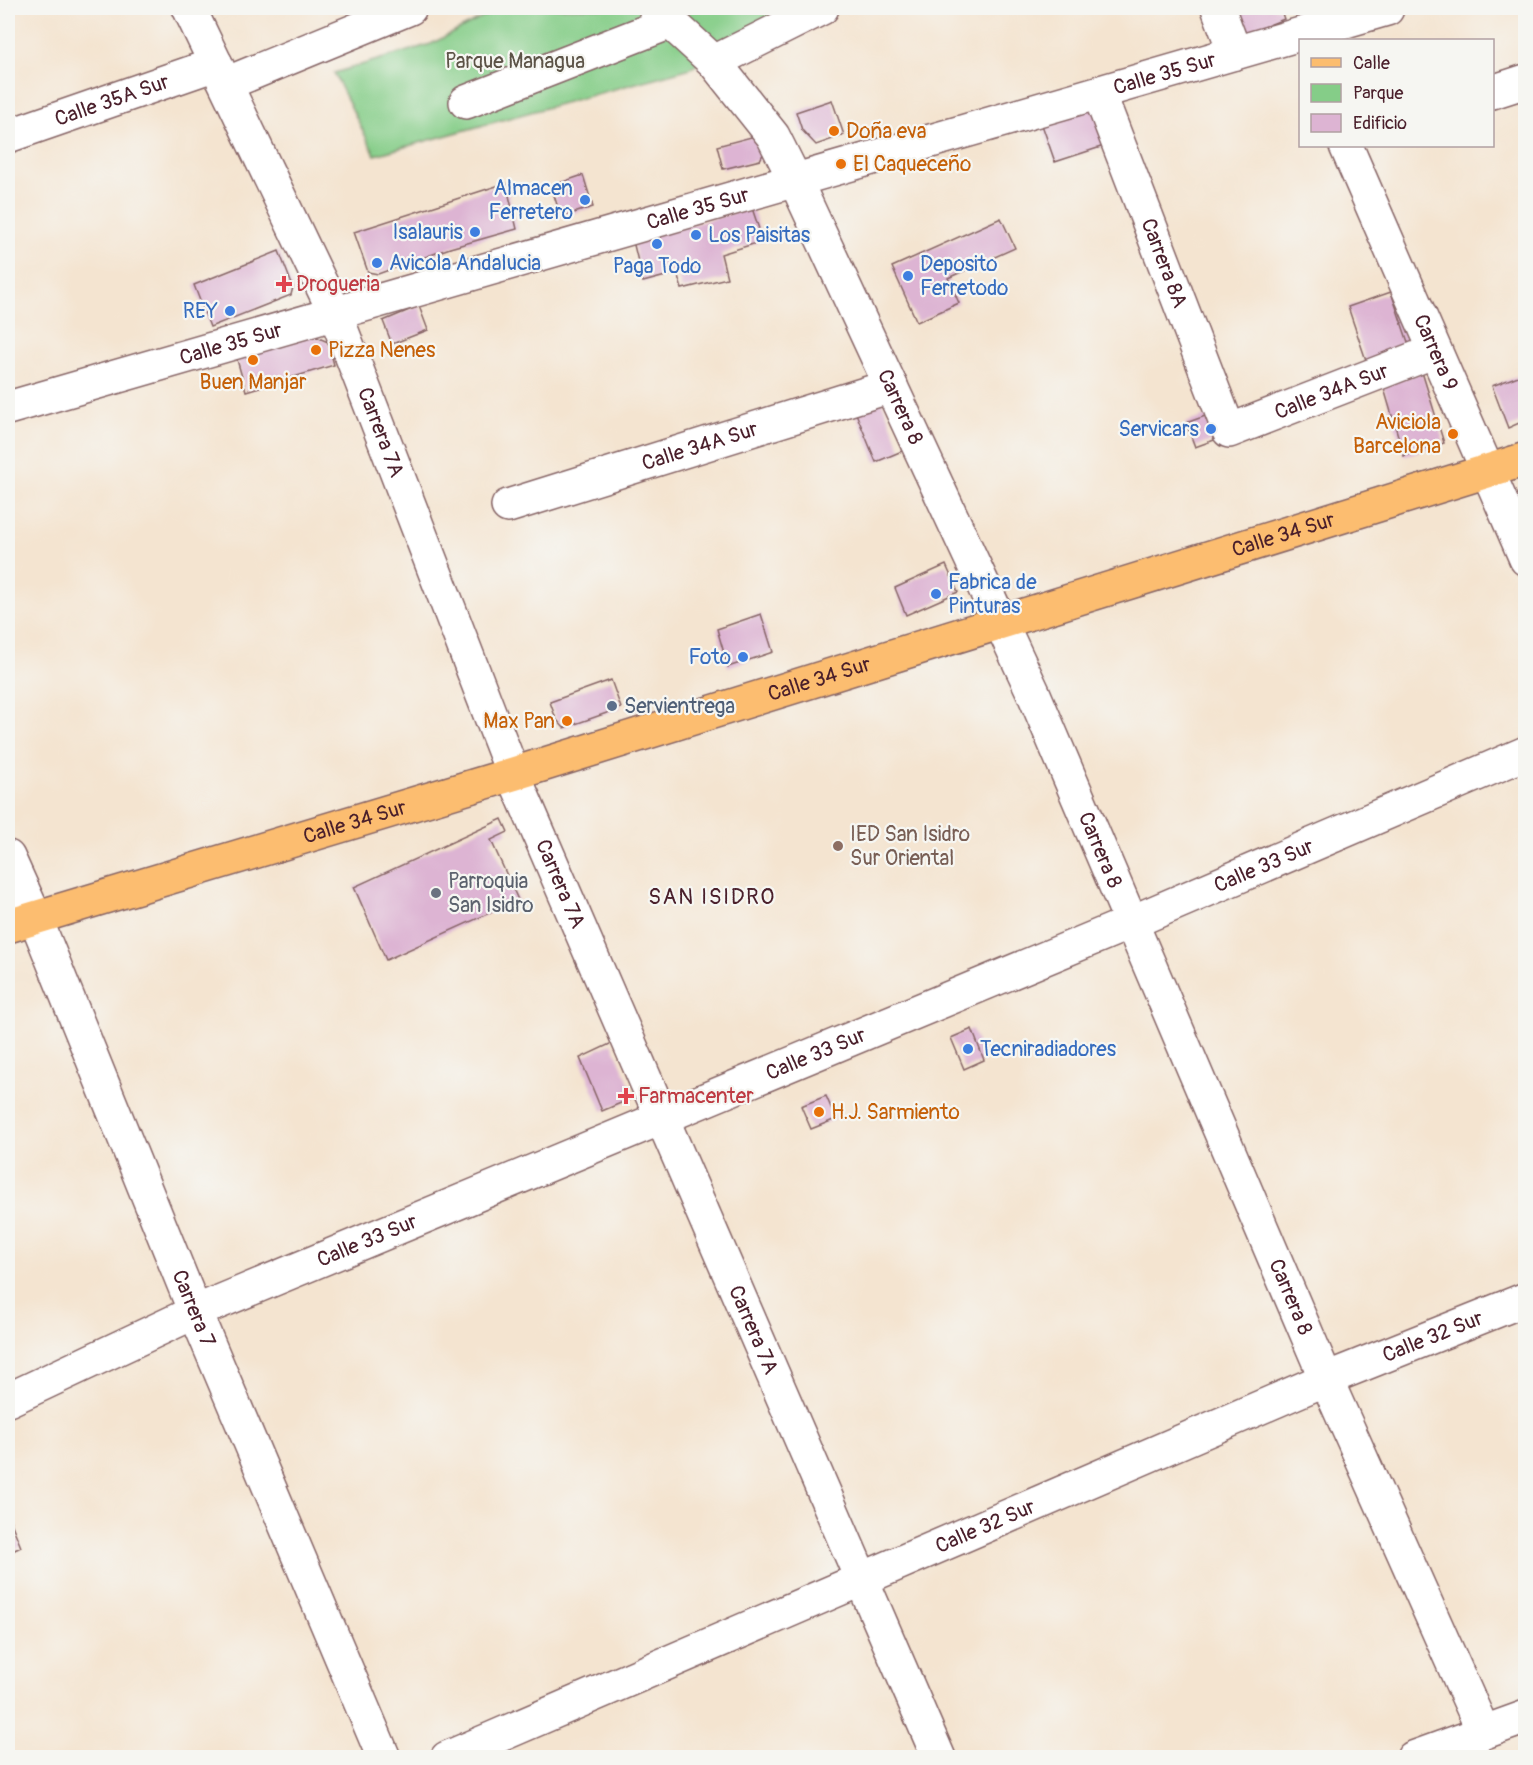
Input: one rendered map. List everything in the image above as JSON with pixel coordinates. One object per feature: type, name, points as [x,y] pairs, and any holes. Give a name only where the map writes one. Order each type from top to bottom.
[{"type":"main road","name":"Calle 34 Sur","points":[[21,922],[513,774],[844,669],[1526,459]]},
{"type":"street","name":"Carrera 7A","points":[[189,8],[335,313],[513,774],[939,1758]]},
{"type":"street","name":"Calle 35A Sur","points":[[8,136],[222,74],[410,8]]},
{"type":"street","points":[[714,62],[822,8]]},
{"type":"street","points":[[1218,8],[1235,53]]},
{"type":"street","points":[[1362,39],[1387,8]]},
{"type":"street","name":"Calle 35 Sur","points":[[8,408],[1387,8]]},
{"type":"street","points":[[466,102],[663,15]]},
{"type":"street","name":"Carrera 8","points":[[663,15],[714,62],[773,136],[795,180],[1001,622],[1132,922],[1326,1379],[1483,1731]]},
{"type":"street","points":[[1494,91],[1526,81]]},
{"type":"street","name":"Carrera 8A","points":[[1099,93],[1229,431]]},
{"type":"street","name":"Carrera 9","points":[[1346,147],[1526,559]]},
{"type":"street","name":"Calle 34A Sur","points":[[1229,431],[1435,351]]},
{"type":"street","name":"Calle 34A Sur","points":[[508,506],[891,386]]},
{"type":"street","name":"Calle 33 Sur","points":[[8,1400],[195,1312],[1132,922],[1526,753]]},
{"type":"street","name":"Carrera 7","points":[[8,857],[21,922],[195,1312],[384,1758]]},
{"type":"street","name":"Calle 32 Sur","points":[[447,1758],[1326,1379],[1526,1299]]},
{"type":"street","points":[[1413,1758],[1526,1717]]},
{"type":"green space","name":"Parque Managua","points":[[501,8],[790,8],[691,68],[375,155],[334,73],[431,44]]},
{"type":"building","points":[[1222,8],[1280,8],[1284,19],[1234,39]]},
{"type":"building","points":[[832,100],[844,135],[816,145],[802,130],[796,112]]},
{"type":"building","points":[[1095,101],[1110,144],[1055,162],[1040,119]]},
{"type":"building","points":[[755,136],[765,150],[760,160],[723,169],[717,146]]},
{"type":"building","points":[[583,175],[593,207],[561,217],[551,186]]},
{"type":"building","points":[[506,183],[517,229],[450,248],[378,274],[368,272],[354,232]]},
{"type":"building","points":[[752,208],[763,241],[721,254],[727,278],[682,289],[677,273],[643,282],[633,241]]},
{"type":"building","points":[[1001,218],[1015,248],[948,278],[959,303],[917,322],[892,267]]},
{"type":"building","points":[[279,251],[293,287],[291,295],[210,327],[194,285]]},
{"type":"building","points":[[1391,292],[1412,354],[1369,369],[1348,307]]},
{"type":"building","points":[[419,306],[428,330],[392,344],[383,321]]},
{"type":"building","points":[[312,335],[328,342],[334,365],[246,391],[236,356]]},
{"type":"building","points":[[1422,372],[1444,443],[1404,456],[1383,385]]},
{"type":"building","points":[[1526,373],[1526,420],[1508,428],[1492,386]]},
{"type":"building","points":[[881,400],[902,451],[876,462],[855,411]]},
{"type":"building","points":[[1208,415],[1217,439],[1195,447],[1186,423]]},
{"type":"building","points":[[946,565],[958,592],[906,615],[895,588]]},
{"type":"building","points":[[761,614],[773,652],[728,667],[717,629]]},
{"type":"building","points":[[611,680],[621,708],[564,728],[556,719],[550,702]]},
{"type":"building","name":"Parroquia San Isidro","points":[[502,819],[508,832],[491,840],[518,900],[386,960],[354,887]]},
{"type":"building","name":"Tecniradiadores","points":[[972,1029],[984,1060],[964,1069],[951,1038]]},
{"type":"building","points":[[612,1043],[635,1097],[602,1111],[580,1058]]},
{"type":"building","name":"H.J. Sarmiento","points":[[826,1096],[836,1119],[811,1129],[801,1106]]},
{"type":"building","points":[[8,1515],[21,1547],[8,1553]]},
{"type":"place","name":"Doña eva","points":[[834,131]]},
{"type":"place","name":"El Caqueceño","points":[[841,164]]},
{"type":"place","name":"Almacen Ferretero","points":[[585,200]]},
{"type":"place","name":"Isalauris","points":[[475,232]]},
{"type":"place","name":"Los Paisitas","points":[[696,235]]},
{"type":"place","name":"Paga Todo","points":[[657,244]]},
{"type":"place","name":"Avicola Andalucia","points":[[377,263]]},
{"type":"place","name":"Deposito Ferretodo","points":[[908,276]]},
{"type":"place","name":"Drogueria","points":[[284,284]]},
{"type":"place","name":"REY","points":[[230,311]]},
{"type":"place","name":"Pizza Nenes","points":[[316,350]]},
{"type":"place","name":"Buen Manjar","points":[[253,360]]},
{"type":"place","name":"Servicars","points":[[1211,429]]},
{"type":"place","name":"Aviciola Barcelona","points":[[1453,434]]},
{"type":"place","name":"Fabrica de Pinturas","points":[[936,594]]},
{"type":"place","name":"Foto","points":[[743,657]]},
{"type":"place","name":"Servientrega","points":[[612,706]]},
{"type":"place","name":"Max Pan","points":[[567,721]]},
{"type":"place","name":"IED San Isidro Sur Oriental","points":[[838,846]]},
{"type":"place","name":"Parroquia San Isidro","points":[[436,893]]},
{"type":"place","name":"Tecniradiadores","points":[[968,1049]]},
{"type":"place","name":"Farmacenter","points":[[626,1096]]},
{"type":"place","name":"H.J. Sarmiento","points":[[819,1112]]},
{"type":"district","name":"SAN ISIDRO","points":[[712,896]]}]
